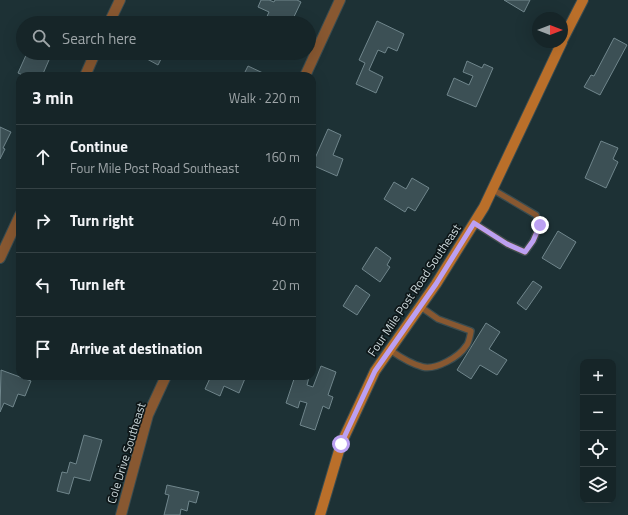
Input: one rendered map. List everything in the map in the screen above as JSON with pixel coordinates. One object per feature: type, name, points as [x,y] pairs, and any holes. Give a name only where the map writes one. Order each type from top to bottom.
[{"type":"main road","name":"Four Mile Post Road Southeast","points":[[568,29],[583,0]]},
{"type":"main road","name":"Four Mile Post Road Southeast","points":[[320,515],[341,444],[375,371],[421,307],[474,223],[492,189],[559,48]]},
{"type":"street","points":[[112,16],[120,0]]},
{"type":"street","points":[[316,52],[340,0]]},
{"type":"street","points":[[87,72],[92,60]]},
{"type":"street","points":[[307,72],[312,60]]},
{"type":"street","points":[[0,258],[16,224]]},
{"type":"street","name":"Cole Drive Southeast","points":[[121,515],[148,415],[164,380]]},
{"type":"lane","points":[[474,223],[507,244],[525,252],[533,241],[540,225],[536,215],[492,189]]},
{"type":"lane","points":[[390,350],[405,360],[425,367],[439,366],[452,359],[467,346],[471,331],[438,319],[421,307]]},
{"type":"building","points":[[261,0],[269,0],[274,2],[275,0],[297,0],[301,2],[294,16],[267,16],[269,12],[258,7]]},
{"type":"building","points":[[504,0],[530,0],[524,12]]},
{"type":"building","points":[[377,21],[404,34],[397,51],[388,47],[385,53],[378,50],[369,70],[383,77],[376,93],[356,84],[365,63],[359,60]]},
{"type":"building","points":[[614,38],[627,45],[600,95],[584,87],[591,75],[594,76]]},
{"type":"building","points":[[24,60],[49,60],[44,72],[18,72]]},
{"type":"building","points":[[149,60],[160,60],[158,65]]},
{"type":"building","points":[[467,61],[482,68],[484,64],[493,68],[476,107],[447,95],[454,78],[469,85],[473,76],[463,72]]},
{"type":"building","points":[[248,66],[261,72],[245,72]]},
{"type":"building","points":[[0,127],[11,132],[3,148],[5,149],[0,159]]},
{"type":"building","points":[[328,129],[341,135],[333,155],[343,159],[337,176],[316,167],[316,156]]},
{"type":"building","points":[[601,141],[618,148],[613,159],[618,162],[606,188],[585,178]]},
{"type":"building","points":[[412,178],[429,188],[415,211],[408,207],[405,212],[384,199],[394,182],[406,189]]},
{"type":"building","points":[[558,231],[576,242],[560,269],[542,258]]},
{"type":"building","points":[[376,247],[391,258],[387,265],[390,267],[380,282],[362,269]]},
{"type":"building","points":[[533,281],[542,287],[526,310],[517,303]]},
{"type":"building","points":[[356,285],[370,295],[357,315],[343,306]]},
{"type":"building","points":[[486,323],[500,332],[489,349],[507,360],[497,375],[480,365],[471,379],[457,370]]},
{"type":"building","points":[[321,366],[336,372],[328,395],[333,397],[329,409],[323,406],[315,430],[300,425],[307,403],[300,401],[298,408],[286,403],[294,380],[308,380],[307,385],[313,387]]},
{"type":"building","points":[[1,370],[16,376],[16,380],[31,381],[25,396],[18,394],[13,407],[4,403],[0,412]]},
{"type":"building","points":[[209,380],[244,380],[239,393],[224,386],[220,396],[205,389]]},
{"type":"building","points":[[84,435],[102,440],[90,481],[74,477],[69,494],[57,491],[62,472],[67,473],[70,462],[76,464]]},
{"type":"building","points":[[167,485],[199,492],[196,503],[189,501],[187,511],[181,509],[180,515],[164,515],[169,495],[165,494]]},
{"type":"route","points":[[341,444],[375,371],[421,307],[474,223],[507,244],[525,252],[533,241],[540,225]]}]
